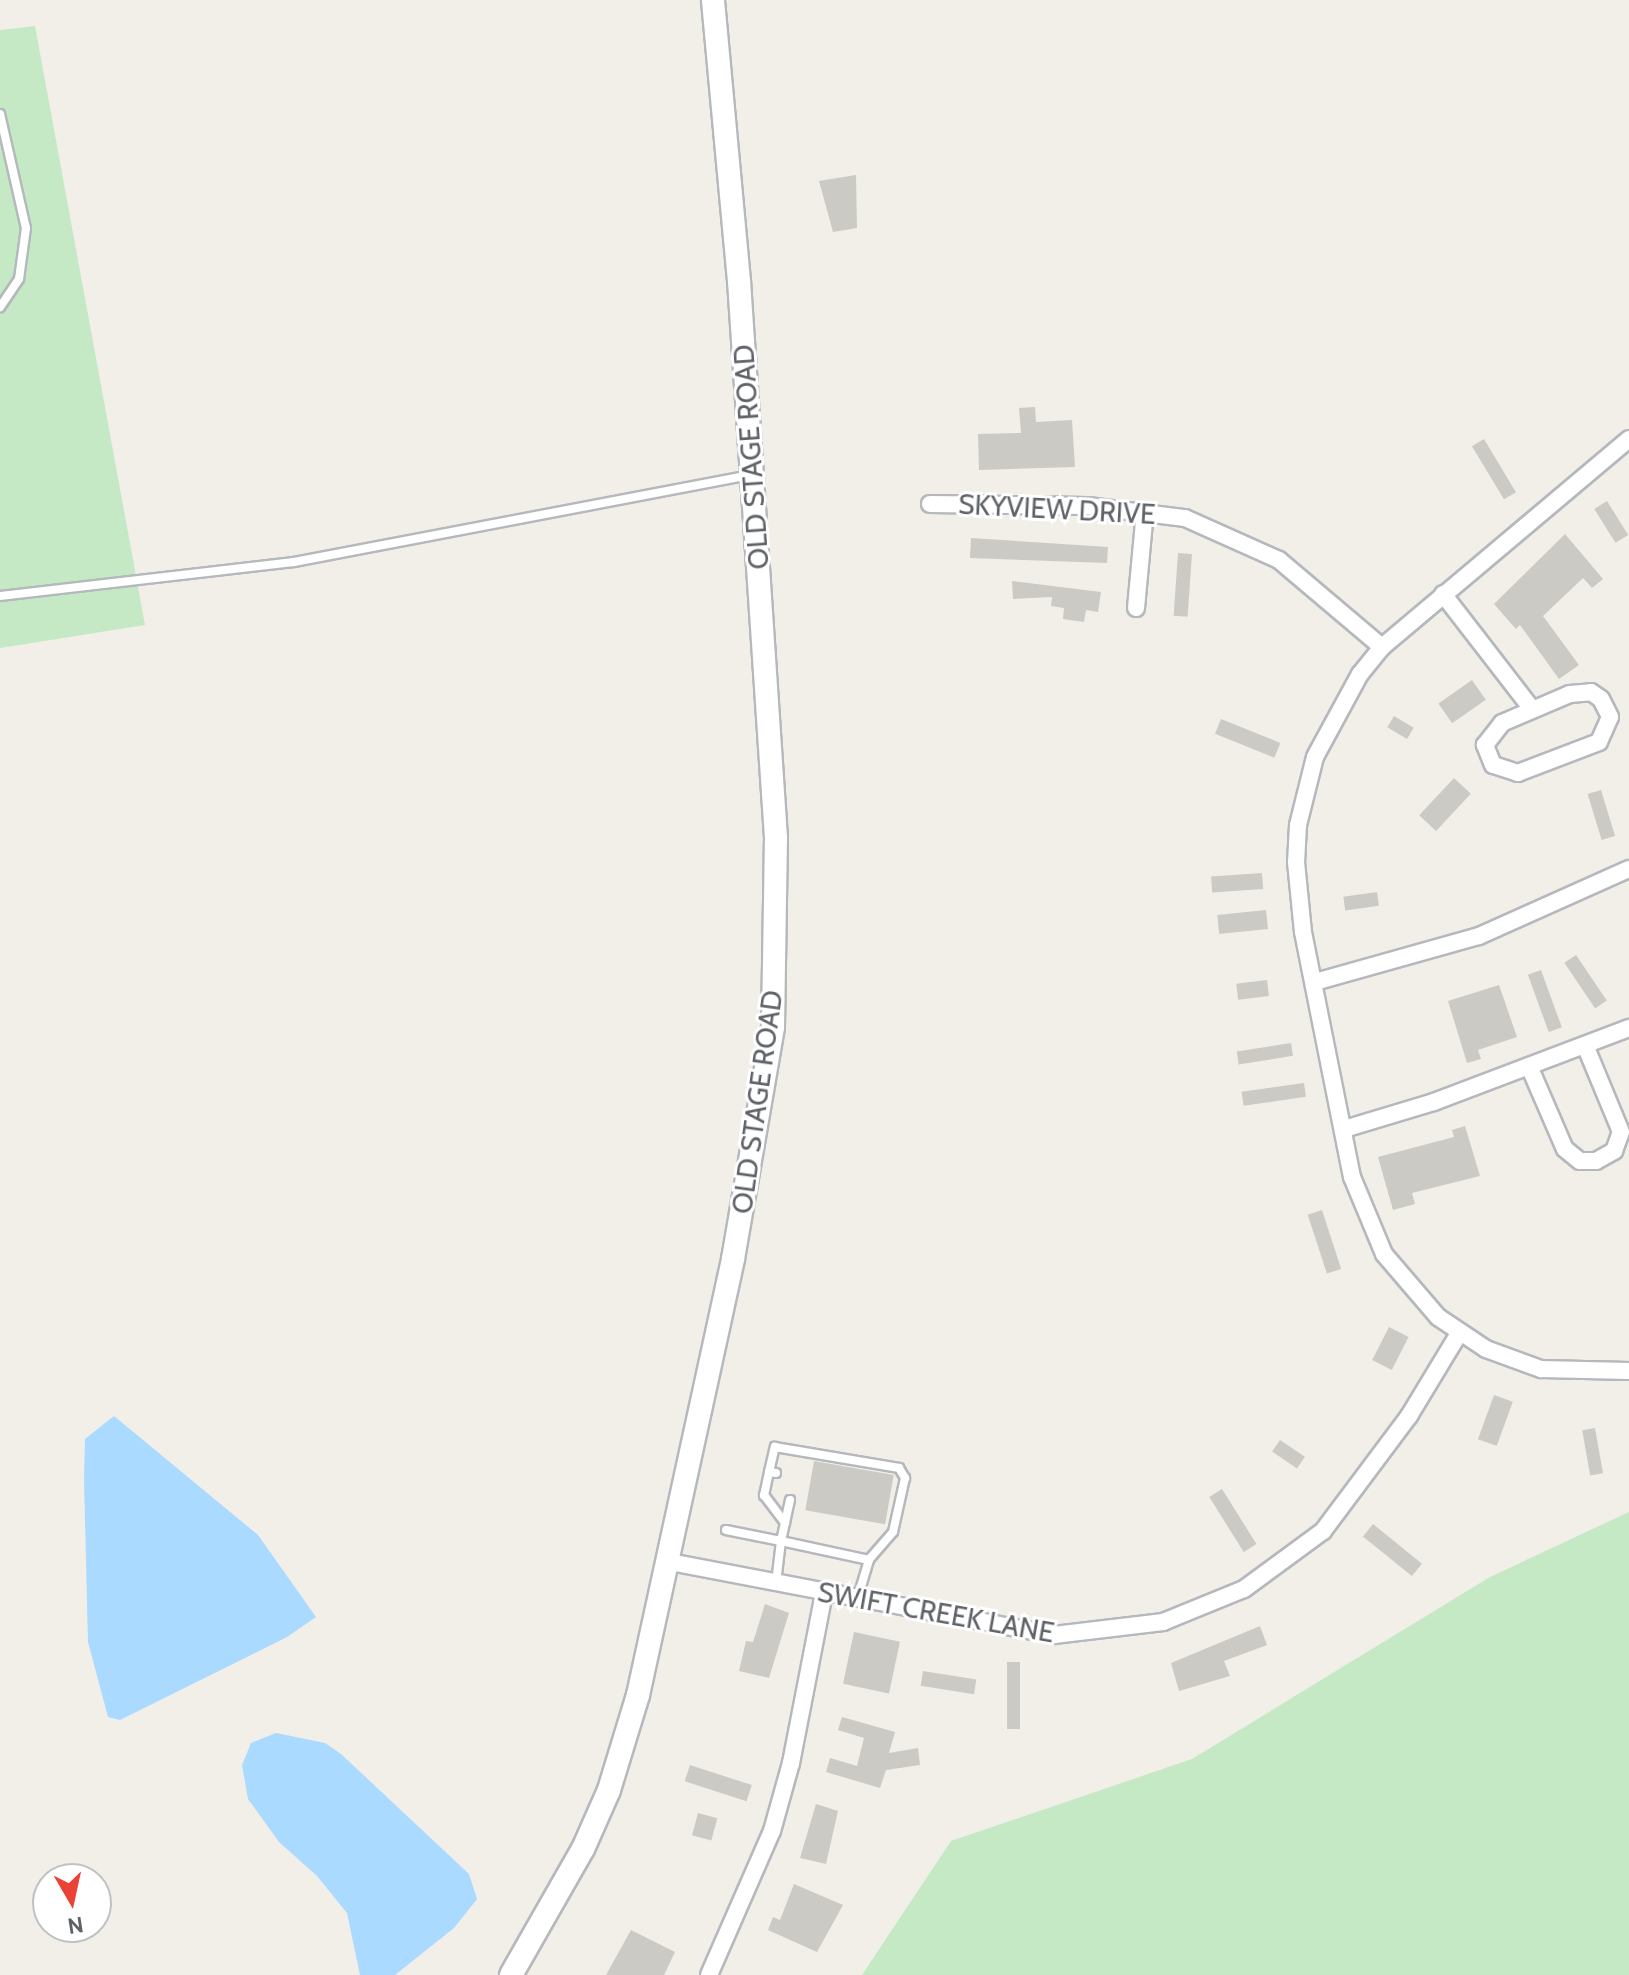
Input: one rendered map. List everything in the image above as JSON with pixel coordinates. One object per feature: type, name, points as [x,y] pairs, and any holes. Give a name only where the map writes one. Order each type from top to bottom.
[{"type":"main road","name":"OLD STAGE ROAD","points":[[511,1975],[559,1898],[609,1790],[670,1562],[733,1259],[773,1027],[776,838],[752,474],[713,0]]},
{"type":"street","points":[[1629,439],[1382,647],[1343,699],[1305,790],[1298,825],[1298,896],[1344,1129],[1363,1212],[1384,1254],[1408,1288],[1458,1335],[1513,1362],[1541,1369],[1629,1371]]},
{"type":"street","name":"SKYVIEW DRIVE","points":[[930,504],[1145,511],[1185,518],[1279,560],[1382,647]]},
{"type":"street","points":[[1136,608],[1145,511]]},
{"type":"street","points":[[1443,594],[1531,708]]},
{"type":"street","points":[[1591,692],[1609,712],[1608,730],[1599,742],[1524,772],[1497,768],[1486,751],[1487,739],[1502,723],[1531,708],[1591,692]]},
{"type":"street","points":[[1315,982],[1479,936],[1629,869]]},
{"type":"street","points":[[1344,1129],[1529,1066],[1629,1028]]},
{"type":"street","points":[[1529,1066],[1565,1149],[1580,1161],[1596,1161],[1614,1151],[1621,1132],[1585,1045]]},
{"type":"street","name":"SWIFT CREEK LANE","points":[[670,1562],[857,1600],[1054,1635],[1120,1631],[1202,1609],[1273,1572],[1343,1510],[1458,1335]]},
{"type":"street","points":[[709,1975],[772,1831],[791,1763],[824,1593]]},
{"type":"lane","points":[[0,114],[26,228],[19,279],[0,307]]},
{"type":"lane","points":[[0,596],[294,562],[752,474]]},
{"type":"lane","points":[[785,1523],[764,1495],[773,1472],[775,1447],[799,1454],[899,1468],[905,1478],[893,1532],[869,1560],[857,1600]]},
{"type":"lane","points":[[776,1583],[790,1500]]},
{"type":"lane","points":[[726,1530],[869,1560]]},
{"type":"green space","points":[[35,26],[145,625],[0,648],[0,30]]},
{"type":"green space","points":[[1629,1512],[1629,1975],[862,1975],[951,1841],[1192,1759],[1490,1577]]},
{"type":"water","points":[[114,1416],[258,1535],[316,1617],[287,1637],[120,1720],[108,1717],[88,1642],[84,1479],[85,1439]]},
{"type":"water","points":[[276,1733],[325,1743],[341,1754],[469,1874],[477,1899],[454,1928],[395,1975],[360,1975],[347,1913],[317,1876],[279,1842],[248,1799],[242,1765],[251,1743]]},
{"type":"building","points":[[856,175],[857,228],[833,232],[819,181]]},
{"type":"building","points":[[1035,407],[1036,422],[1072,420],[1075,467],[979,470],[978,434],[1021,433],[1019,408]]},
{"type":"building","points":[[1484,439],[1516,492],[1504,499],[1472,446]]},
{"type":"building","points":[[1607,501],[1628,535],[1615,543],[1594,509]]},
{"type":"building","points":[[1565,534],[1603,579],[1592,588],[1583,578],[1543,616],[1579,665],[1559,679],[1520,625],[1516,629],[1494,604]]},
{"type":"building","points":[[971,538],[1108,547],[1107,563],[970,558]]},
{"type":"building","points":[[1178,553],[1192,554],[1188,617],[1174,616]]},
{"type":"building","points":[[1012,581],[1101,592],[1098,612],[1086,610],[1084,622],[1063,619],[1064,608],[1051,606],[1052,597],[1013,599]]},
{"type":"building","points":[[1472,680],[1486,700],[1452,723],[1438,704]]},
{"type":"building","points":[[1394,716],[1414,728],[1407,739],[1387,727]]},
{"type":"building","points":[[1221,719],[1280,743],[1274,758],[1215,734]]},
{"type":"building","points":[[1454,778],[1471,794],[1436,831],[1419,815]]},
{"type":"building","points":[[1601,790],[1615,836],[1602,840],[1588,794]]},
{"type":"building","points":[[1262,873],[1263,889],[1212,893],[1211,877]]},
{"type":"building","points":[[1377,892],[1379,906],[1345,911],[1343,897]]},
{"type":"building","points":[[1266,910],[1268,929],[1219,934],[1217,915]]},
{"type":"building","points":[[1576,955],[1607,1001],[1595,1008],[1564,963]]},
{"type":"building","points":[[1541,970],[1562,1027],[1549,1032],[1528,975]]},
{"type":"building","points":[[1267,980],[1269,996],[1238,1000],[1236,984]]},
{"type":"building","points":[[1499,985],[1517,1037],[1478,1050],[1481,1059],[1467,1063],[1448,1001]]},
{"type":"building","points":[[1291,1043],[1293,1056],[1239,1064],[1237,1052]]},
{"type":"building","points":[[1304,1083],[1306,1097],[1244,1106],[1242,1092]]},
{"type":"building","points":[[1465,1126],[1480,1176],[1412,1193],[1415,1204],[1393,1210],[1378,1157],[1454,1137],[1452,1130]]},
{"type":"building","points":[[1322,1210],[1341,1269],[1327,1274],[1308,1215]]},
{"type":"building","points":[[1389,1327],[1409,1337],[1392,1370],[1372,1360]]},
{"type":"building","points":[[1494,1395],[1513,1402],[1497,1446],[1478,1439]]},
{"type":"building","points":[[1595,1428],[1603,1473],[1590,1476],[1582,1430]]},
{"type":"building","points":[[1280,1440],[1305,1457],[1297,1468],[1272,1452]]},
{"type":"building","points":[[814,1461],[894,1475],[885,1524],[805,1510]]},
{"type":"building","points":[[1222,1489],[1256,1544],[1244,1552],[1209,1497]]},
{"type":"building","points":[[1373,1524],[1422,1564],[1412,1576],[1363,1536]]},
{"type":"building","points":[[765,1604],[789,1613],[769,1678],[739,1671],[746,1641],[753,1642]]},
{"type":"building","points":[[1260,1626],[1267,1645],[1224,1661],[1230,1676],[1179,1691],[1171,1663]]},
{"type":"building","points":[[854,1632],[900,1642],[889,1694],[843,1684]]},
{"type":"building","points":[[1007,1662],[1020,1662],[1020,1729],[1007,1729]]},
{"type":"building","points":[[923,1671],[976,1679],[974,1694],[921,1686]]},
{"type":"building","points":[[842,1717],[895,1732],[889,1753],[918,1748],[920,1765],[886,1770],[880,1788],[826,1772],[830,1758],[857,1766],[864,1738],[838,1730]]},
{"type":"building","points":[[690,1765],[752,1785],[747,1801],[685,1781]]},
{"type":"building","points":[[816,1804],[838,1811],[826,1864],[800,1858]]},
{"type":"building","points":[[698,1813],[717,1818],[711,1840],[692,1835]]},
{"type":"building","points":[[794,1884],[843,1905],[817,1952],[768,1930],[773,1917],[780,1920]]},
{"type":"building","points":[[631,1930],[675,1952],[664,1975],[606,1975]]}]
